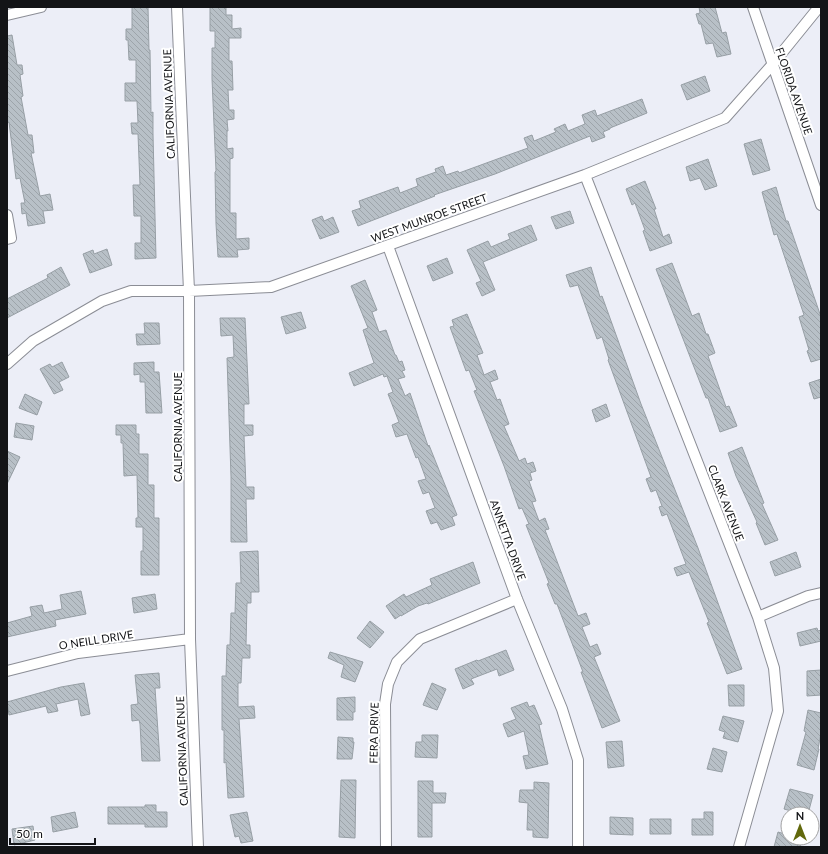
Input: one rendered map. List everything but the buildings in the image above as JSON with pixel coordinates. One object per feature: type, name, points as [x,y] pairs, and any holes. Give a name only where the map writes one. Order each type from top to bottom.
[{"type":"street","points":[[7,14],[41,7]]},
{"type":"street","name":"CALIFORNIA AVENUE","points":[[177,7],[189,291],[190,639],[198,847]]},
{"type":"street","name":"FLORIDA AVENUE","points":[[753,7],[821,205]]},
{"type":"street","name":"WEST MUNROE STREET","points":[[7,364],[33,341],[102,301],[131,291],[189,291],[271,287],[585,175],[725,118],[772,65],[819,7]]},
{"type":"street","name":"CLARK AVENUE","points":[[585,175],[758,617],[774,668],[778,711],[739,847]]},
{"type":"street","points":[[7,215],[9,238]]},
{"type":"street","name":"ANNETTA DRIVE","points":[[388,246],[517,599],[562,709],[578,760],[578,847]]},
{"type":"street","points":[[758,617],[808,596],[821,593]]},
{"type":"street","name":"FERA DRIVE","points":[[386,847],[385,704],[388,684],[397,662],[420,639],[517,599]]},
{"type":"street","name":"O NEILL DRIVE","points":[[7,671],[78,653],[190,639]]}]
